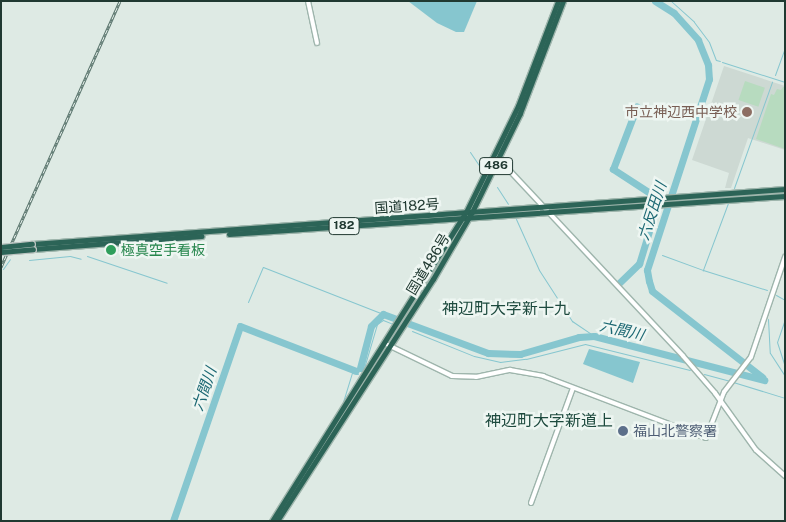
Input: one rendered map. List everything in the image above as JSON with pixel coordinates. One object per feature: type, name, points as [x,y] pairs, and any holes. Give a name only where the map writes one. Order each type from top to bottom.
[{"type":"highway","name":"国道486号","points":[[497,158],[558,1]]},
{"type":"highway","name":"国道486号","points":[[272,521],[401,325],[468,215],[540,65],[563,1]]},
{"type":"highway","name":"国道182号","points":[[673,200],[785,189]]},
{"type":"highway","name":"国道182号","points":[[468,215],[549,212],[663,200],[785,196]]},
{"type":"highway","name":"国道182号","points":[[1,247],[32,247],[468,215],[544,207],[654,201]]},
{"type":"highway","name":"国道182号","points":[[1,252],[32,247]]},
{"type":"highway","name":"国道486号","points":[[277,521],[388,345]]},
{"type":"street","points":[[308,1],[317,43]]},
{"type":"street","points":[[497,158],[683,356],[721,401],[756,450],[785,476]]},
{"type":"street","points":[[388,345],[452,376],[476,377],[510,370],[536,374],[706,438],[724,392],[748,363],[785,257]]},
{"type":"street","points":[[531,503],[573,388]]},
{"type":"shaded area","name":"市立神辺西中学校","points":[[724,66],[785,86],[785,150],[748,138],[731,188],[725,188],[729,173],[692,160]]},
{"type":"green space","points":[[745,81],[765,88],[758,107],[738,100]]},
{"type":"green space","points":[[785,87],[785,149],[756,139],[771,94],[774,95],[777,89],[781,90]]},
{"type":"water","points":[[408,1],[477,1],[464,32],[456,32],[437,23]]},
{"type":"water","points":[[589,349],[640,362],[633,383],[583,364]]},
{"type":"waterway","name":"六反田川","points":[[655,1],[674,13],[698,40],[708,65],[709,79],[647,270],[649,281],[652,291],[762,377]]},
{"type":"waterway","points":[[671,1],[694,22],[709,42],[716,60],[720,61]]},
{"type":"waterway","points":[[775,75],[785,47]]},
{"type":"waterway","points":[[722,62],[785,82]]},
{"type":"waterway","points":[[734,188],[772,82]]},
{"type":"waterway","name":"六反田川","points":[[619,283],[639,264],[658,202],[653,195],[613,169],[637,106]]},
{"type":"waterway","points":[[470,152],[483,171]]},
{"type":"waterway","points":[[497,187],[508,204]]},
{"type":"waterway","points":[[728,203],[703,270],[767,290]]},
{"type":"waterway","points":[[516,219],[539,270],[572,321],[594,336]]},
{"type":"waterway","points":[[662,255],[703,270]]},
{"type":"waterway","points":[[29,260],[70,256],[81,259]]},
{"type":"waterway","points":[[87,256],[167,283]]},
{"type":"waterway","points":[[3,269],[10,259]]},
{"type":"waterway","points":[[248,302],[263,267],[383,314]]},
{"type":"waterway","points":[[776,295],[785,300]]},
{"type":"waterway","name":"六間川","points":[[360,368],[371,326],[383,314],[488,353],[520,354],[579,337],[594,336],[764,380]]},
{"type":"waterway","points":[[768,319],[770,353],[785,376]]},
{"type":"waterway","points":[[785,319],[777,342],[785,367]]},
{"type":"waterway","points":[[364,368],[377,324],[383,320],[393,324]]},
{"type":"waterway","name":"六間川","points":[[173,521],[240,326],[356,371]]},
{"type":"waterway","points":[[412,331],[474,356],[500,362],[526,359],[585,344],[690,370]]},
{"type":"waterway","points":[[343,402],[352,373],[358,374]]},
{"type":"waterway","points":[[704,374],[730,381]]},
{"type":"waterway","points":[[733,382],[785,398]]},
{"type":"railway","points":[[1,267],[120,1]]},
{"type":"place","name":"市立神辺西中学校","points":[[747,112]]},
{"type":"place","name":"極真空手看板","points":[[111,250]]},
{"type":"place","name":"福山北警察署","points":[[623,431]]},
{"type":"district","name":"神辺町大字新十九","points":[[506,309]]},
{"type":"district","name":"神辺町大字新道上","points":[[549,421]]}]
